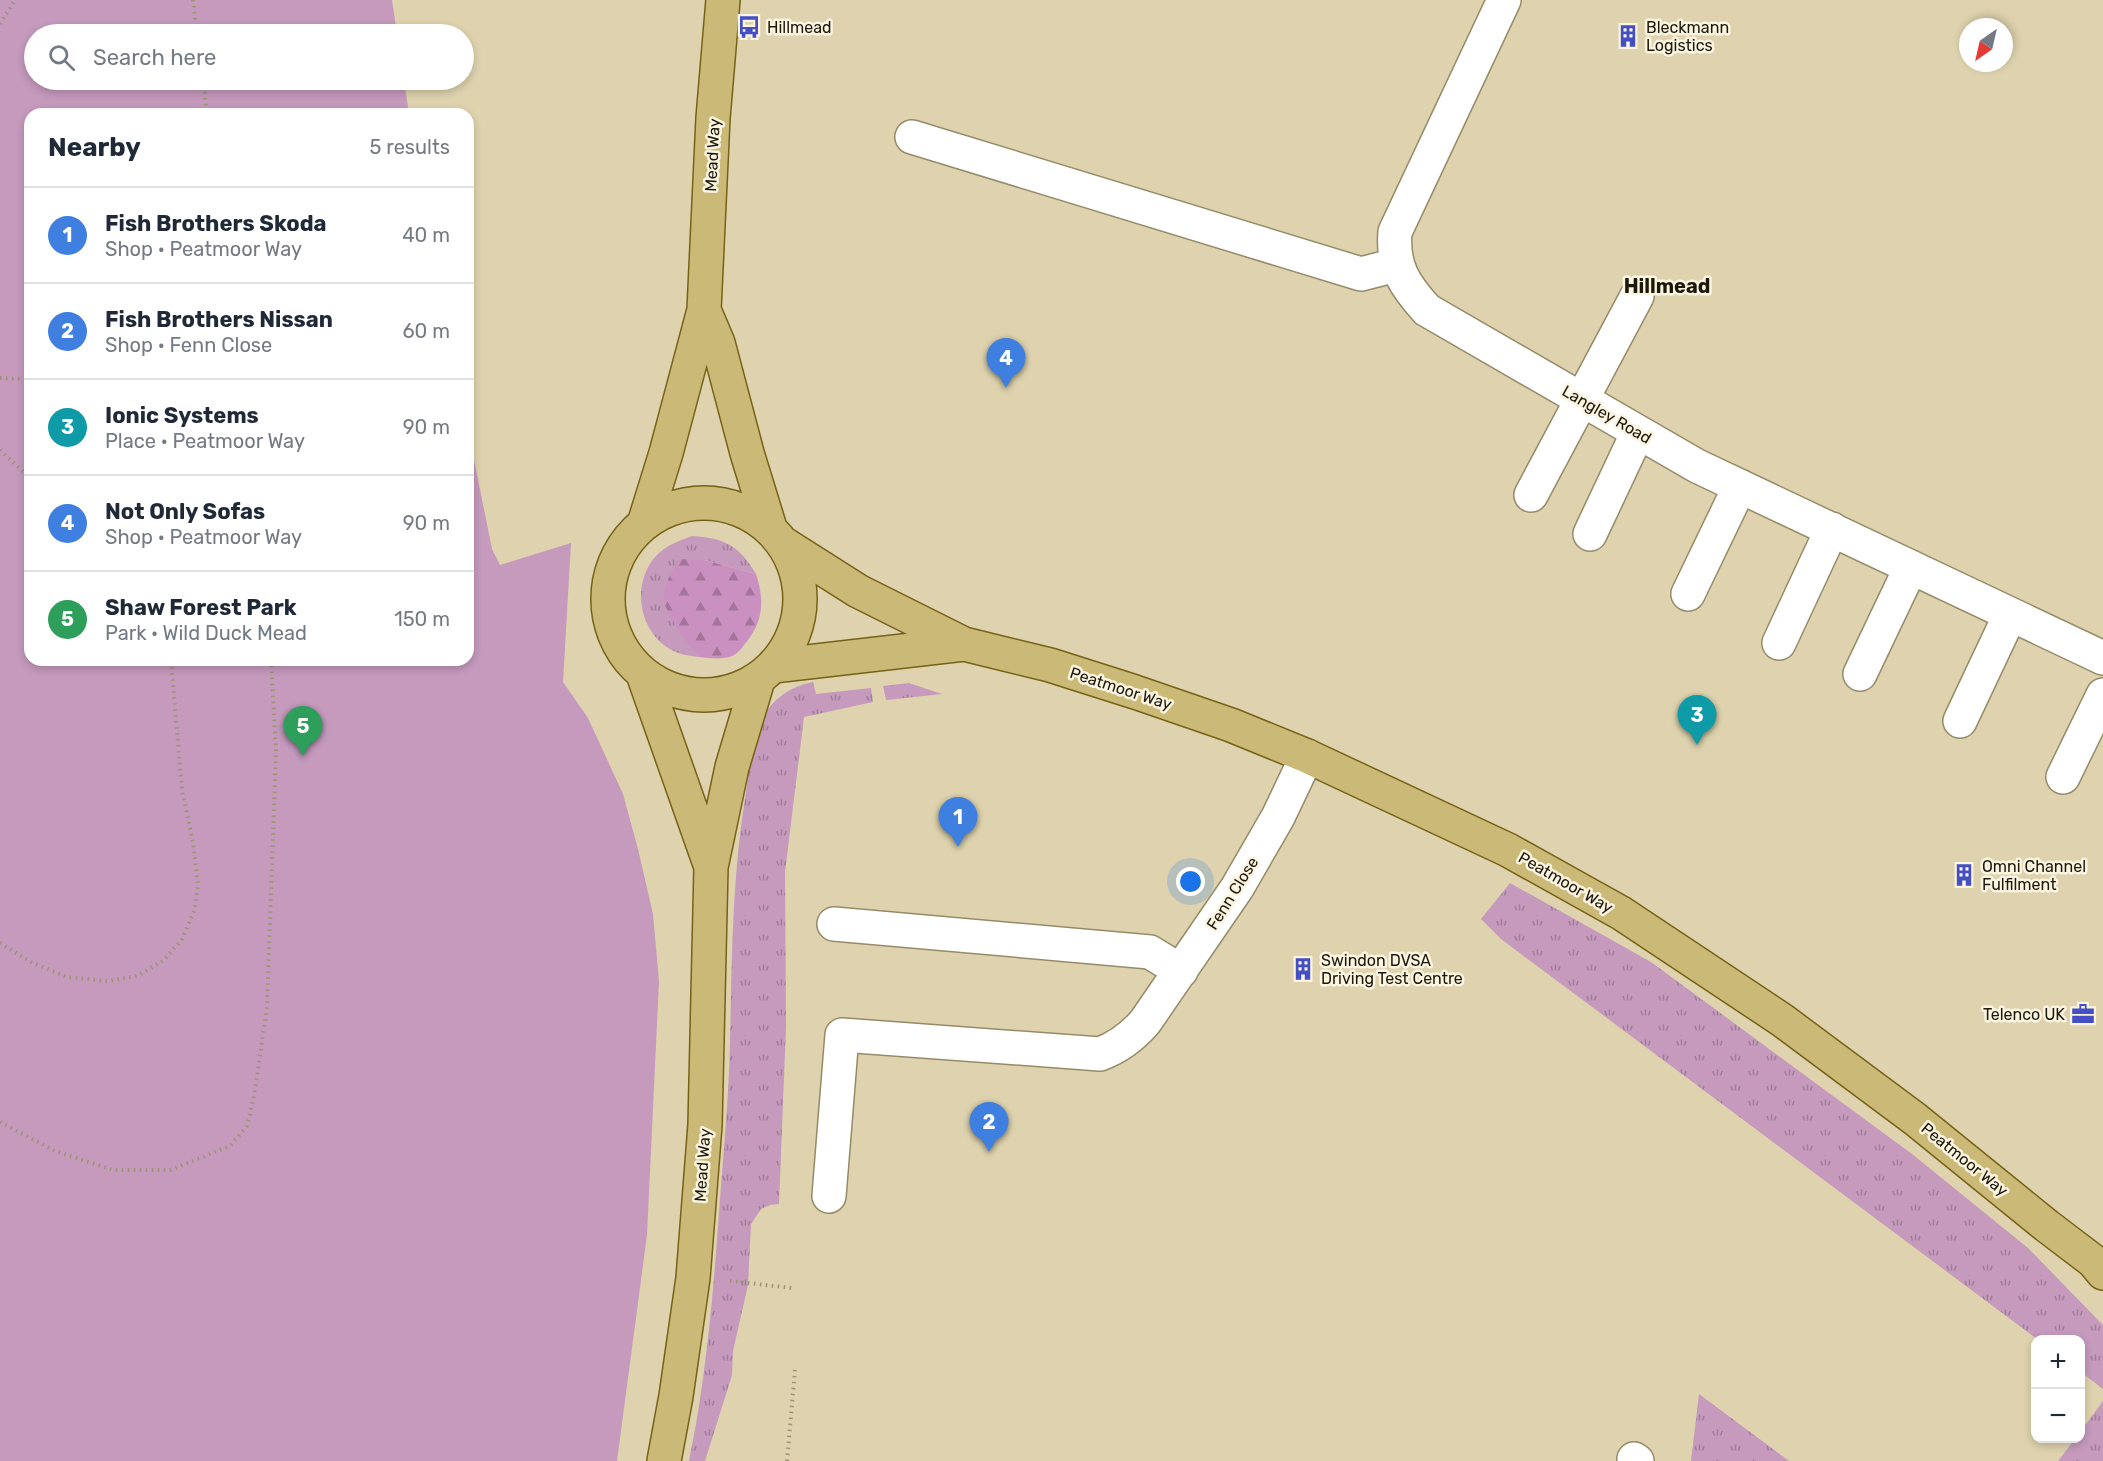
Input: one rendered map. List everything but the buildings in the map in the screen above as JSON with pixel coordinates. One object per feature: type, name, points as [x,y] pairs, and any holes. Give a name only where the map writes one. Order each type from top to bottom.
[{"type":"main road","name":"Mead Way","points":[[644,524],[666,453],[704,310],[713,118],[723,0]]},
{"type":"main road","name":"Mead Way","points":[[704,310],[718,343],[747,453],[777,536]]},
{"type":"main road","points":[[697,502],[726,505],[753,515],[777,536],[794,562],[801,595],[797,628],[782,658],[766,673],[730,693],[699,696],[670,689],[643,674],[623,651],[611,623],[608,596],[612,569],[625,544],[644,524],[669,509],[697,502]]},
{"type":"main road","name":"Peatmoor Way","points":[[777,536],[858,591],[964,644],[1050,665],[1231,725],[1307,756],[1508,850],[1648,931],[1753,1000],[1915,1119],[2100,1266]]},
{"type":"main road","name":"Peatmoor Way","points":[[766,673],[964,644]]},
{"type":"main road","name":"Mead Way","points":[[664,1461],[693,1278],[705,1125],[711,867],[732,767],[766,673]]},
{"type":"main road","name":"Mead Way","points":[[643,674],[711,867]]},
{"type":"street","name":"Langley Road","points":[[1504,0],[1395,232],[1396,265],[1411,292],[1427,310],[1697,466],[2103,658]]},
{"type":"street","points":[[912,137],[1361,274],[1396,265]]},
{"type":"street","points":[[1531,495],[1637,296]]},
{"type":"street","points":[[1590,534],[1638,432]]},
{"type":"street","points":[[1688,594],[1740,486]]},
{"type":"street","points":[[1779,643],[1832,529]]},
{"type":"street","points":[[1860,674],[1911,567]]},
{"type":"street","points":[[1960,721],[2010,615]]},
{"type":"street","points":[[2063,777],[2103,695]]},
{"type":"street","name":"Fenn Close","points":[[830,1196],[842,1035],[1100,1054],[1114,1049],[1133,1036],[1145,1022],[1243,878],[1278,818],[1307,756]]},
{"type":"street","points":[[834,924],[1150,952],[1180,971]]},
{"type":"path","points":[[0,24],[15,0]]},
{"type":"path","points":[[193,0],[196,24]]},
{"type":"path","points":[[204,90],[206,108]]},
{"type":"path","points":[[0,378],[24,379]]},
{"type":"path","points":[[0,450],[24,472]]},
{"type":"path","points":[[0,943],[31,962],[67,977],[107,981],[137,976],[164,960],[182,939],[195,909],[198,884],[182,790],[172,666]]},
{"type":"path","points":[[0,1122],[55,1151],[113,1170],[170,1170],[230,1146],[247,1126],[254,1096],[267,997],[276,750],[271,666]]},
{"type":"path","points":[[693,1278],[792,1287]]},
{"type":"path","points":[[787,1461],[795,1370]]},
{"type":"green space","points":[[0,0],[392,0],[396,24],[24,24],[24,90],[405,90],[408,108],[24,108],[24,666],[474,666],[474,460],[492,549],[500,565],[571,543],[563,682],[588,718],[623,794],[653,914],[659,981],[647,1235],[617,1461],[0,1461]]},
{"type":"green space","points":[[692,536],[722,541],[730,545],[743,556],[756,574],[704,560],[678,560],[672,619],[699,657],[675,652],[658,639],[645,618],[641,592],[643,580],[655,557],[667,547]]},
{"type":"green space","points":[[679,559],[704,560],[756,574],[761,600],[760,616],[743,647],[734,655],[720,658],[699,657],[673,621],[665,606],[664,595],[668,579]]},
{"type":"green space","points":[[813,682],[816,694],[871,688],[873,702],[804,717],[785,872],[786,1027],[779,1204],[761,1209],[751,1224],[748,1285],[733,1351],[732,1375],[705,1461],[689,1461],[704,1368],[714,1275],[728,1084],[735,885],[751,758],[759,725],[768,709],[788,691]]},
{"type":"green space","points":[[909,683],[942,694],[886,700],[883,686]]},
{"type":"green space","points":[[1510,883],[1651,962],[1912,1154],[2028,1248],[2103,1325],[2103,1389],[2085,1375],[2085,1335],[2032,1335],[1501,939],[1481,919]]},
{"type":"green space","points":[[1699,1394],[1789,1461],[1691,1461]]},
{"type":"green space","points":[[2103,1401],[2103,1461],[2058,1461],[2072,1443],[2085,1443],[2085,1426]]},
{"type":"place","name":"Hillmead","points":[[749,27]]},
{"type":"place","name":"Bleckmann Logistics","points":[[1628,36]]},
{"type":"place","name":"Not Only Sofas","points":[[1006,388]]},
{"type":"place","name":"Ionic Systems","points":[[1697,745]]},
{"type":"place","name":"Shaw Forest Park","points":[[303,756]]},
{"type":"place","name":"Fish Brothers Skoda","points":[[958,847]]},
{"type":"place","name":"Omni Channel Fulfilment","points":[[1964,875]]},
{"type":"place","name":"Swindon DVSA Driving Test Centre","points":[[1303,969]]},
{"type":"place","name":"Telenco UK","points":[[2083,1014]]},
{"type":"place","name":"Fish Brothers Nissan","points":[[989,1152]]},
{"type":"district","name":"Hillmead","points":[[1667,286]]}]
